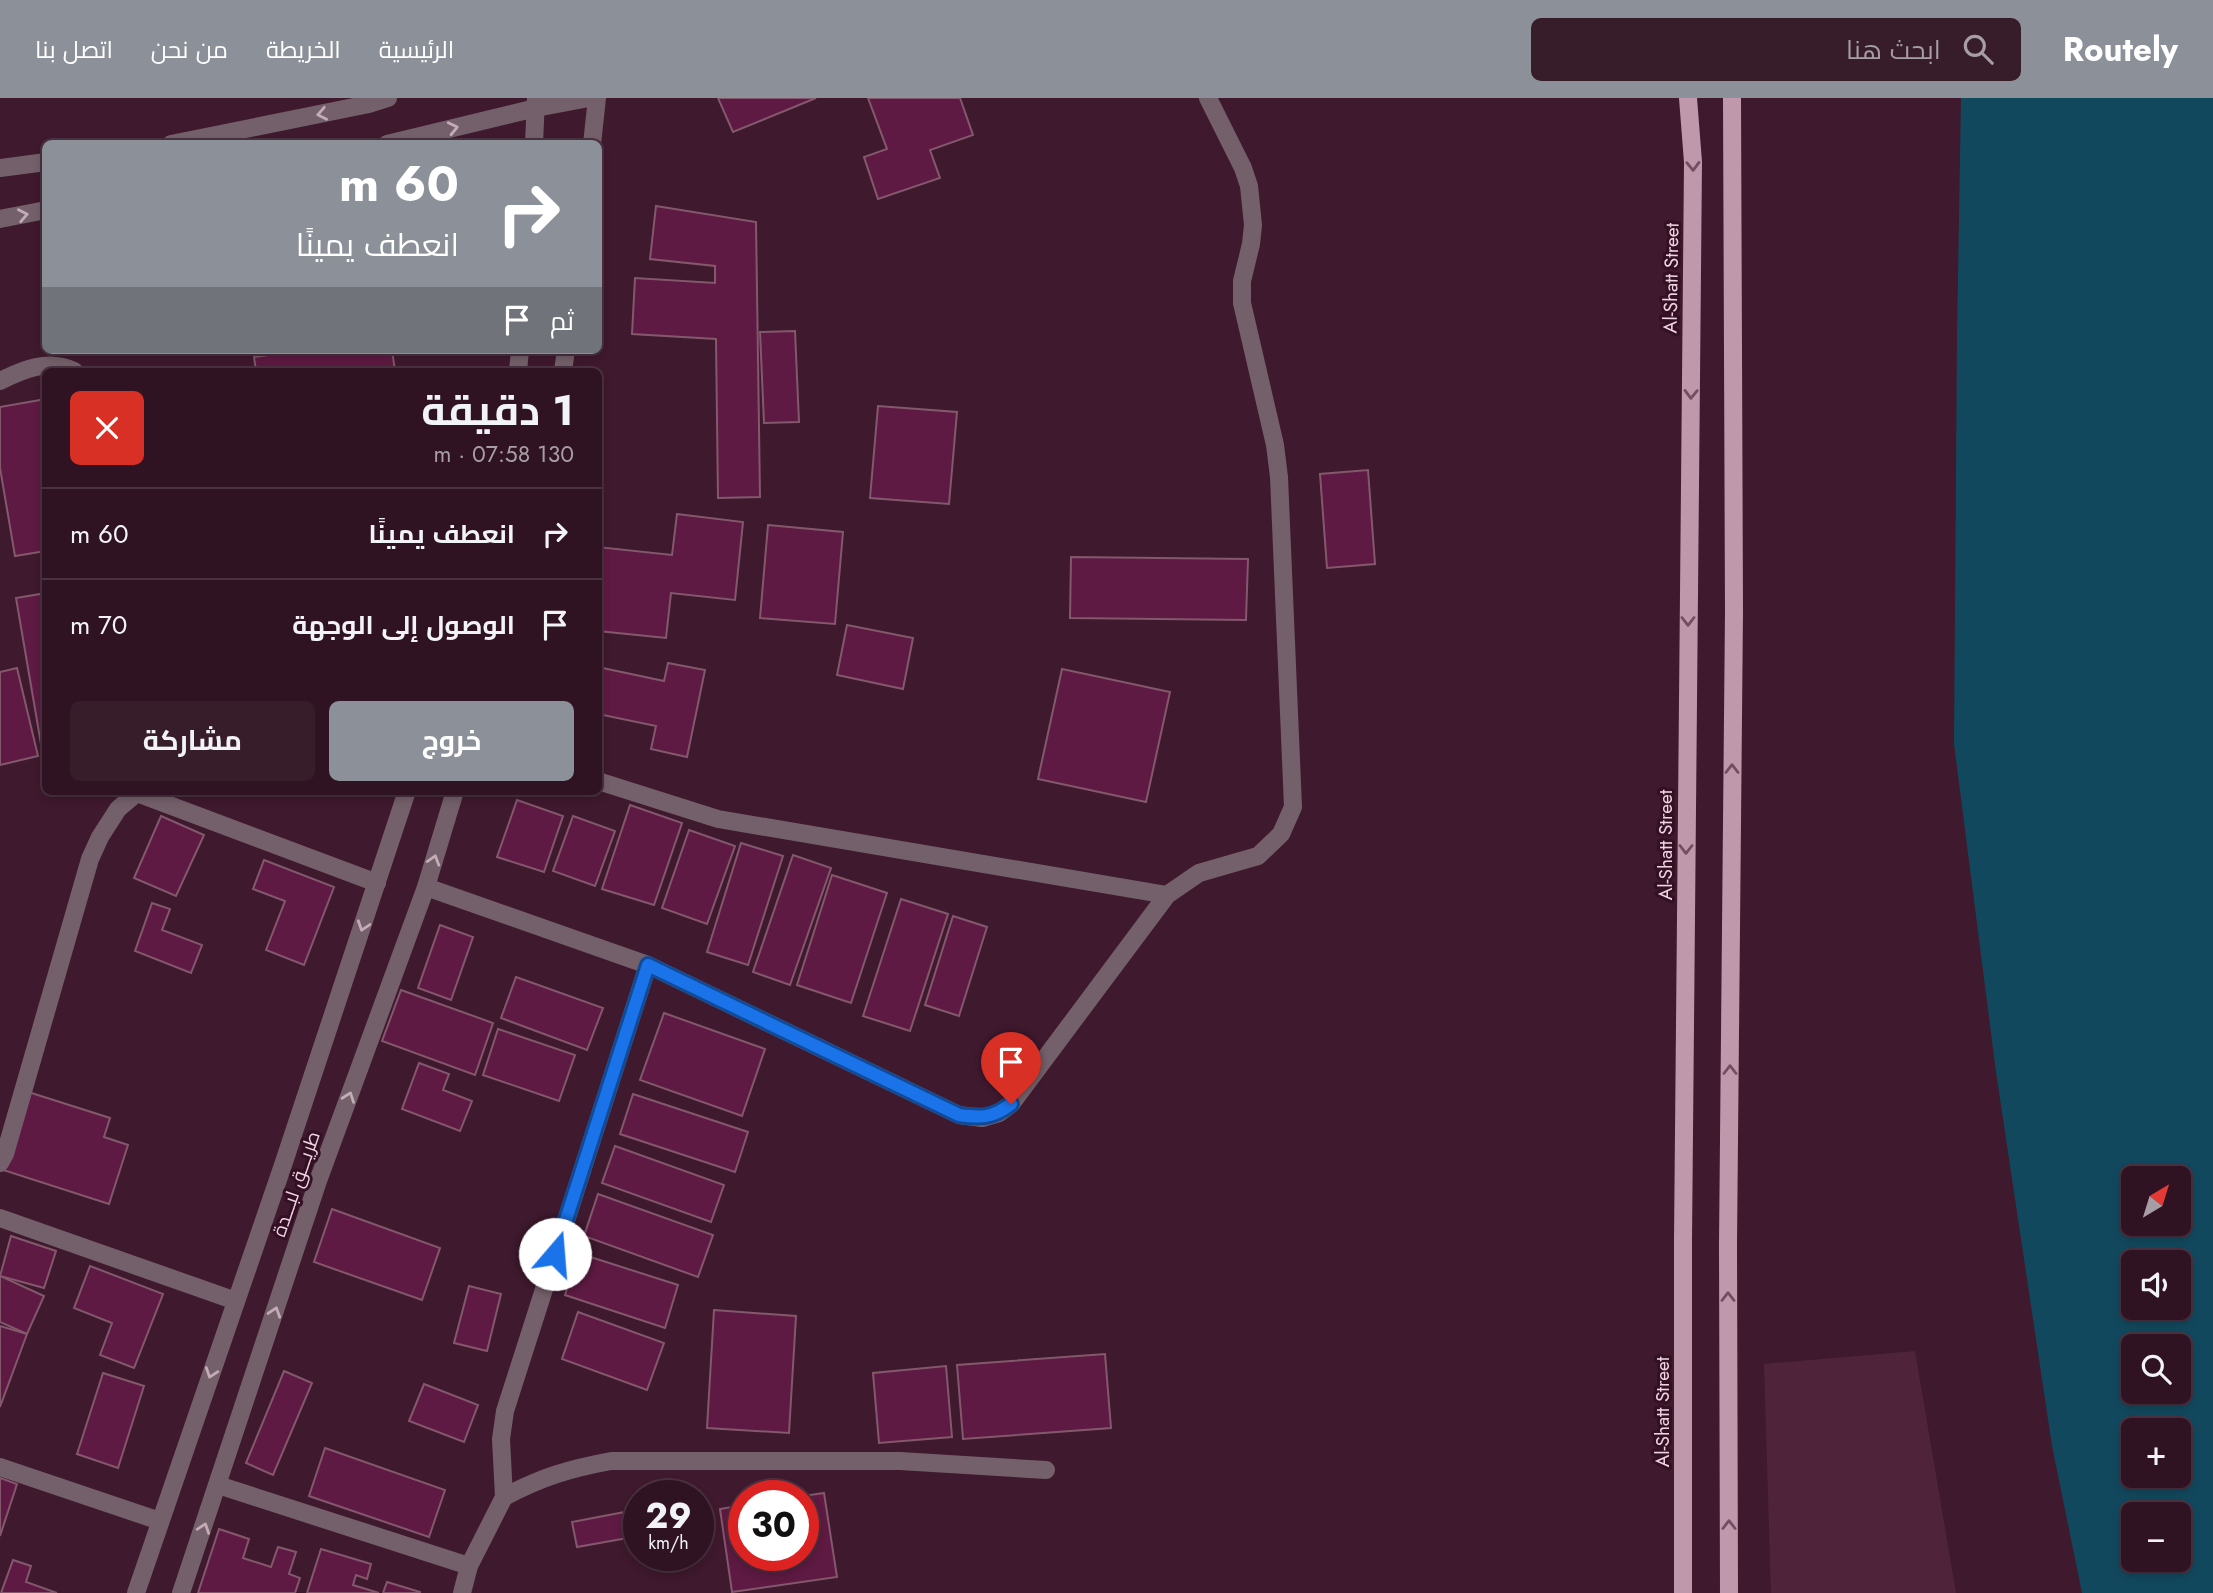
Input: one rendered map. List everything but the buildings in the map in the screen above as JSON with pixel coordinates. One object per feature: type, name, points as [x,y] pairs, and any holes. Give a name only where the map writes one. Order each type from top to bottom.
[{"type":"main road","name":"Al-Shatt Street","points":[[1683,1593],[1683,1240],[1693,162],[1688,98]]},
{"type":"main road","points":[[1728,1593],[1728,1245],[1734,611],[1732,98]]},
{"type":"street","points":[[191,140],[388,98]]},
{"type":"street","points":[[402,140],[536,103],[589,98]]},
{"type":"street","points":[[592,140],[597,98]]},
{"type":"street","points":[[426,887],[648,965],[959,1115],[982,1118],[999,1113],[1011,1104],[1167,895],[1199,873],[1258,856],[1281,834],[1293,807],[1279,477],[1275,445],[1242,303],[1242,281],[1251,244],[1253,206],[1243,168],[1208,98]]},
{"type":"street","points":[[534,140],[536,103]]},
{"type":"street","points":[[0,168],[42,163]]},
{"type":"street","points":[[0,219],[42,211]]},
{"type":"street","points":[[0,381],[35,366],[67,368]]},
{"type":"street","points":[[602,782],[718,819],[1167,895]]},
{"type":"street","points":[[0,1163],[5,1154],[90,859],[118,809],[134,795]]},
{"type":"street","points":[[146,795],[377,883]]},
{"type":"street","name":"طريـــق لبـــدة","points":[[136,1593],[406,795]]},
{"type":"street","name":"طريـــق لبـــدة","points":[[181,1593],[318,1181],[426,887],[454,795]]},
{"type":"street","points":[[462,1593],[469,1566],[504,1497],[501,1439],[505,1411],[648,965]]},
{"type":"street","points":[[0,1218],[236,1301]]},
{"type":"street","points":[[504,1497],[536,1480],[565,1470],[611,1461],[900,1461],[1046,1470]]},
{"type":"street","points":[[0,1467],[160,1521]]},
{"type":"street","points":[[218,1485],[469,1566]]},
{"type":"shaded area","points":[[1915,1351],[1956,1593],[1771,1593],[1764,1364]]},
{"type":"water","points":[[1961,98],[2213,98],[2213,1593],[2082,1593],[2052,1446],[1996,1072],[1954,744]]},
{"type":"route","points":[[555,1254],[648,965],[959,1115],[982,1118],[999,1113],[1011,1104]]}]
